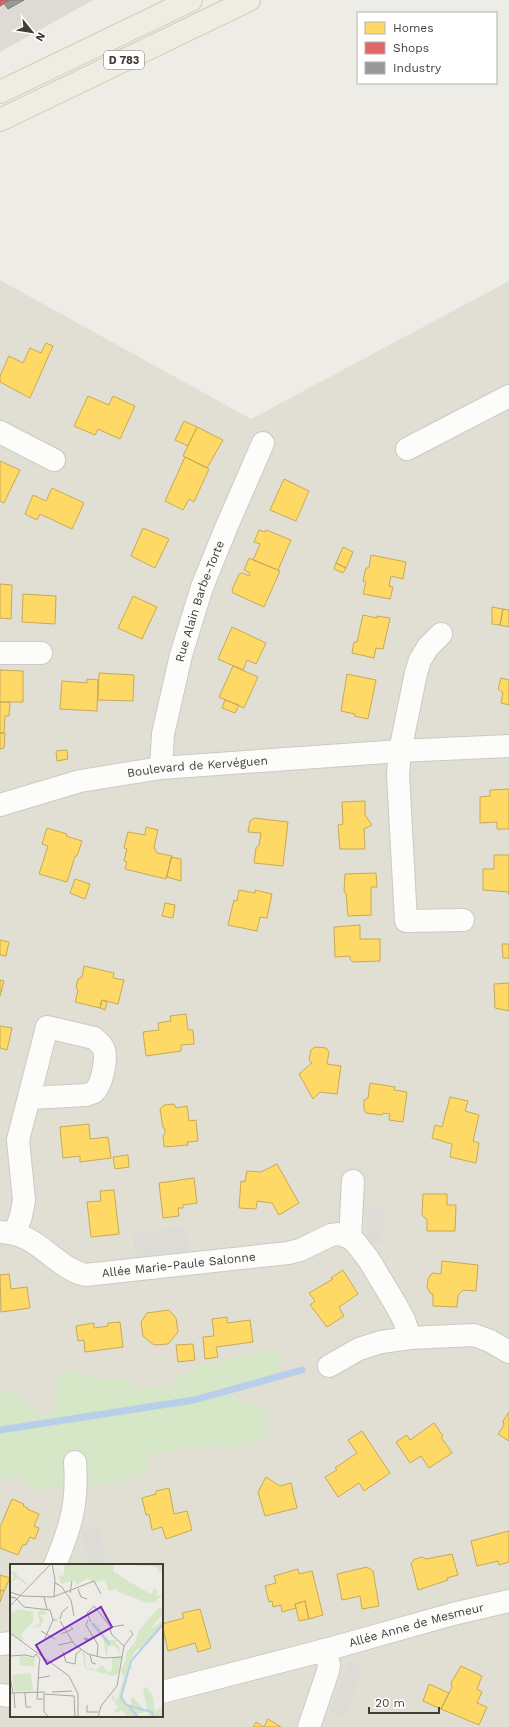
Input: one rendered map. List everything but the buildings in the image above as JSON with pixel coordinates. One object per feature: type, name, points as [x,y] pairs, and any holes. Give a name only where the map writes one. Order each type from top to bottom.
[{"type":"main road","name":"D 783","points":[[0,92],[192,0]]},
{"type":"main road","name":"D 783","points":[[0,120],[249,0]]},
{"type":"street","points":[[406,449],[509,396]]},
{"type":"street","points":[[0,432],[54,460]]},
{"type":"street","name":"Rue Alain Barbe-Torte","points":[[161,768],[163,734],[180,662],[200,595],[226,528],[263,443]]},
{"type":"street","points":[[441,634],[428,647],[420,660],[400,751],[398,774],[406,921],[462,920]]},
{"type":"street","points":[[0,652],[41,654]]},
{"type":"street","name":"Boulevard de Kervéguen","points":[[0,805],[80,781],[161,768],[400,751],[509,746]]},
{"type":"street","name":"Allée Marie-Paule Salonne","points":[[30,1098],[18,1140],[24,1200],[21,1216],[8,1232],[37,1243],[72,1269],[85,1275],[288,1253],[300,1250],[332,1235],[339,1234],[350,1238]]},
{"type":"street","points":[[353,1182],[350,1238],[356,1243],[369,1260],[404,1320],[410,1338]]},
{"type":"street","points":[[329,1366],[359,1349],[381,1342],[410,1338],[474,1335],[490,1341],[509,1352]]},
{"type":"street","points":[[55,1564],[73,1514],[76,1492],[75,1462]]},
{"type":"street","name":"Allée Anne de Mesmeur","points":[[163,1692],[325,1650],[453,1614],[509,1601]]},
{"type":"street","points":[[0,1644],[10,1643]]},
{"type":"street","points":[[309,1727],[328,1671],[329,1665],[325,1650]]},
{"type":"street","points":[[0,1695],[10,1696]]},
{"type":"shaded area","points":[[0,0],[93,0],[0,52]]},
{"type":"shaded area","points":[[0,280],[251,419],[509,281],[509,1727],[0,1727]]},
{"type":"shaded area","points":[[368,1208],[384,1209],[382,1244],[366,1243]]},
{"type":"shaded area","points":[[186,1227],[189,1253],[136,1260],[133,1234]]},
{"type":"shaded area","points":[[99,1527],[107,1564],[89,1564],[81,1531]]},
{"type":"shaded area","points":[[348,1662],[363,1668],[344,1717],[329,1711]]},
{"type":"green space","points":[[274,1348],[283,1360],[277,1371],[269,1376],[237,1385],[233,1398],[265,1410],[268,1423],[265,1437],[256,1442],[236,1449],[227,1449],[219,1445],[206,1445],[177,1451],[150,1453],[144,1473],[123,1481],[101,1485],[86,1485],[87,1470],[81,1460],[63,1461],[62,1487],[32,1490],[26,1477],[0,1477],[0,1391],[7,1392],[19,1398],[46,1417],[54,1408],[58,1374],[65,1371],[99,1380],[121,1379],[143,1389],[171,1386],[194,1367]]},
{"type":"waterway","points":[[0,1430],[194,1400],[302,1370]]}]
